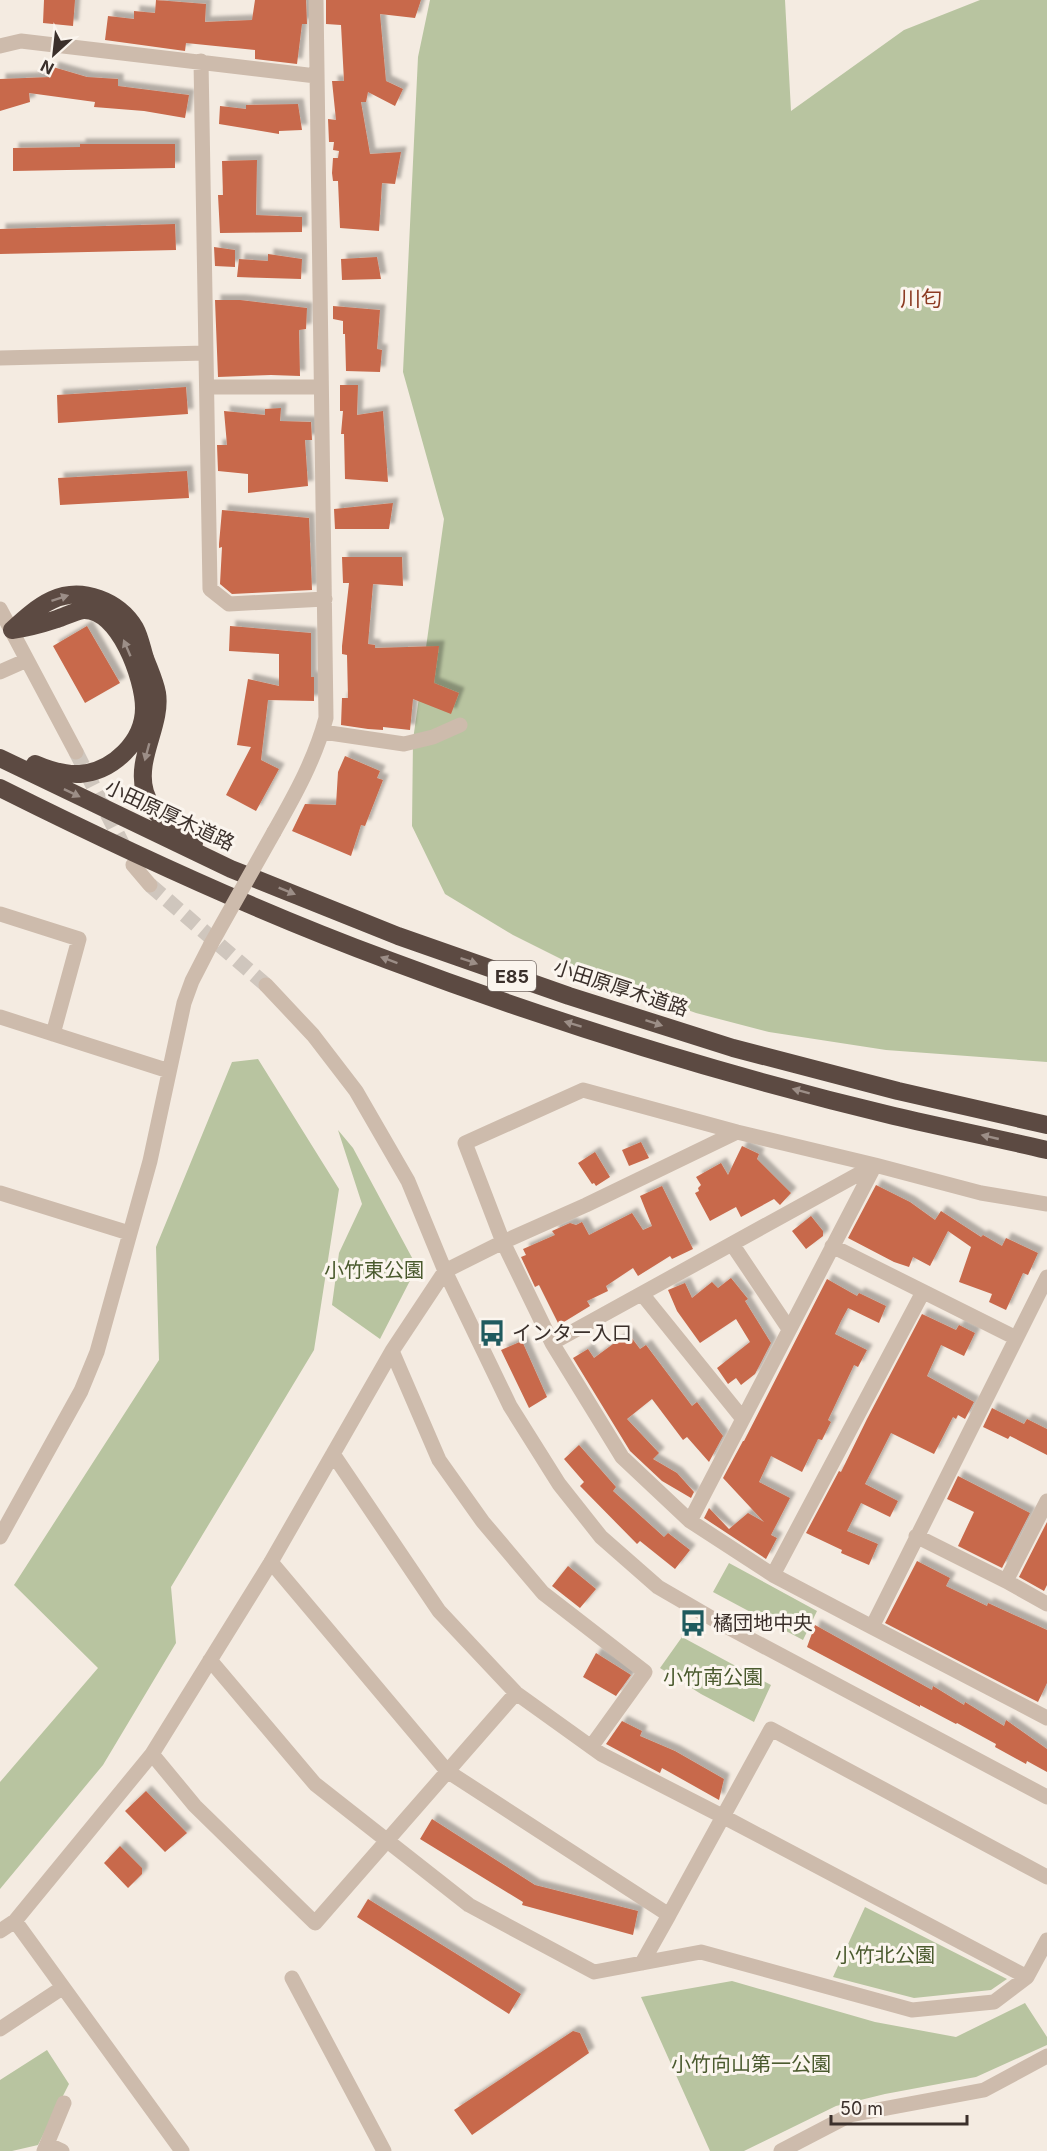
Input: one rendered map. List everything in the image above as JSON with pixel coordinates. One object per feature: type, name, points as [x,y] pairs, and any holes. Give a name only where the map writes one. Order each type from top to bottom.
[{"type":"highway","points":[[12,630],[52,600],[69,595],[89,596],[108,602],[125,614],[136,630],[157,694],[152,734],[142,770],[145,791],[152,808],[165,822],[231,868]]},
{"type":"highway","points":[[0,751],[55,772],[78,774],[100,770],[119,758],[133,742],[141,725],[144,708],[141,688],[126,644],[116,627],[100,615],[83,610],[34,627],[12,630]]},
{"type":"highway","name":"小田原厚木道路","points":[[0,758],[231,868],[398,936],[569,996],[733,1048],[898,1091],[1047,1125]]},
{"type":"highway","name":"E85","points":[[0,788],[259,908],[387,960],[561,1021],[726,1071],[860,1107],[1047,1150]]},
{"type":"street","points":[[0,1537],[81,1391],[97,1352],[150,1161],[184,1003],[192,981],[303,781],[319,746],[326,717],[316,0]]},
{"type":"street","points":[[0,46],[21,41],[316,76]]},
{"type":"street","points":[[201,61],[210,589],[229,604],[325,599]]},
{"type":"street","points":[[0,358],[206,353]]},
{"type":"street","points":[[207,387],[321,387]]},
{"type":"street","points":[[0,609],[76,752]]},
{"type":"street","points":[[0,672],[27,660]]},
{"type":"street","points":[[322,732],[404,744],[433,737],[460,725]]},
{"type":"street","points":[[133,865],[150,885]]},
{"type":"street","points":[[0,914],[79,939],[52,1034]]},
{"type":"street","points":[[266,985],[313,1035],[357,1091],[408,1181],[445,1271],[510,1406],[559,1484],[600,1537],[658,1587],[726,1626],[1047,1797]]},
{"type":"street","points":[[0,1017],[169,1071]]},
{"type":"street","points":[[1047,1204],[981,1193],[737,1132],[583,1090],[465,1143],[503,1242],[552,1343],[622,1457],[690,1521],[773,1575],[1047,1718]]},
{"type":"street","points":[[0,1930],[15,1921],[152,1754],[271,1562],[392,1351],[445,1271],[737,1132]]},
{"type":"street","points":[[552,1343],[874,1165]]},
{"type":"street","points":[[690,1521],[874,1165]]},
{"type":"street","points":[[0,1192],[129,1233]]},
{"type":"street","points":[[732,1244],[789,1329]]},
{"type":"street","points":[[832,1246],[1016,1338]]},
{"type":"street","points":[[872,1627],[1047,1277]]},
{"type":"street","points":[[773,1575],[923,1292]]},
{"type":"street","points":[[642,1294],[743,1419]]},
{"type":"street","points":[[392,1351],[439,1460],[483,1522],[543,1593],[645,1672],[591,1747]]},
{"type":"street","points":[[333,1454],[439,1611],[516,1693],[601,1754],[1027,1977]]},
{"type":"street","points":[[1006,1581],[1047,1501]]},
{"type":"street","points":[[916,1536],[1047,1604]]},
{"type":"street","points":[[271,1562],[447,1771],[669,1915]]},
{"type":"street","points":[[210,1660],[315,1784],[469,1905],[594,1972],[701,1952],[912,2010],[994,2002],[1027,1977],[1047,1940]]},
{"type":"street","points":[[152,1754],[195,1806],[315,1923],[516,1693]]},
{"type":"street","points":[[642,1963],[771,1730],[1047,1877]]},
{"type":"street","points":[[15,1921],[182,2151]]},
{"type":"street","points":[[292,1978],[384,2151]]},
{"type":"street","points":[[0,2029],[62,1988]]},
{"type":"street","points":[[781,2151],[850,2115],[984,2090],[1047,2056]]},
{"type":"street","points":[[62,2151],[46,2148],[64,2103]]},
{"type":"green space","points":[[430,0],[785,0],[791,111],[904,30],[980,0],[1047,0],[1047,1062],[886,1050],[769,1032],[696,1013],[599,978],[513,935],[445,894],[412,826],[413,740],[444,519],[403,372],[418,57]]},
{"type":"green space","points":[[258,1059],[339,1189],[314,1350],[171,1587],[176,1643],[103,1765],[0,1889],[0,1782],[98,1668],[14,1585],[159,1360],[156,1247],[232,1062]]},
{"type":"green space","name":"小竹東公園","points":[[338,1130],[353,1148],[417,1267],[380,1339],[332,1305],[339,1253],[362,1204]]},
{"type":"green space","name":"小竹南公園","points":[[729,1563],[817,1611],[803,1640],[713,1592]]},
{"type":"green space","name":"小竹南公園","points":[[682,1637],[771,1685],[754,1722],[701,1694],[660,1668]]},
{"type":"green space","name":"小竹北公園","points":[[865,1907],[1007,1979],[991,1990],[914,1998],[833,1977]]},
{"type":"green space","name":"小竹向山第一公園","points":[[732,1981],[875,2022],[956,2037],[1025,2003],[1047,2037],[1047,2045],[976,2077],[885,2094],[836,2106],[744,2151],[710,2151],[641,1997]]},
{"type":"green space","points":[[47,2050],[69,2084],[38,2145],[12,2151],[0,2151],[0,2080]]},
{"type":"building","points":[[44,0],[75,0],[73,26],[43,23]]},
{"type":"building","points":[[156,0],[206,4],[205,22],[252,20],[255,0],[306,0],[307,24],[302,24],[297,64],[255,59],[255,50],[186,43],[185,51],[105,40],[108,16],[134,19],[134,11],[155,13]]},
{"type":"building","points":[[326,0],[421,0],[415,18],[380,14],[386,81],[403,89],[395,106],[368,92],[366,102],[361,102],[370,154],[401,152],[395,184],[382,183],[379,231],[340,228],[338,181],[333,181],[332,173],[333,158],[338,158],[339,151],[333,150],[334,142],[329,142],[328,119],[336,120],[332,81],[344,81],[341,25],[326,24]]},
{"type":"building","points":[[53,67],[87,77],[118,79],[118,86],[189,95],[185,118],[144,111],[94,107],[95,102],[29,93],[30,102],[0,111],[0,79],[51,77]]},
{"type":"building","points":[[298,104],[302,130],[279,131],[279,134],[219,124],[220,106],[246,109],[246,105]]},
{"type":"building","points":[[80,144],[175,144],[175,168],[13,171],[13,148],[80,147]]},
{"type":"building","points":[[257,160],[256,215],[302,217],[302,232],[220,233],[218,195],[223,195],[222,161]]},
{"type":"building","points":[[175,224],[176,250],[0,254],[0,229]]},
{"type":"building","points":[[214,247],[235,250],[235,267],[215,266]]},
{"type":"building","points":[[268,254],[302,259],[301,279],[237,277],[239,259],[268,261]]},
{"type":"building","points":[[377,257],[381,279],[342,280],[341,259]]},
{"type":"building","points":[[215,300],[240,300],[307,308],[306,329],[299,330],[300,376],[218,377]]},
{"type":"building","points":[[333,306],[380,310],[377,349],[382,350],[380,372],[346,371],[343,321],[333,319]]},
{"type":"building","points":[[340,385],[358,385],[357,415],[383,411],[388,482],[345,479]]},
{"type":"building","points":[[186,387],[188,414],[58,423],[57,395]]},
{"type":"building","points":[[281,408],[280,421],[311,422],[312,440],[305,440],[308,486],[248,493],[248,474],[218,471],[217,445],[227,445],[224,411],[265,415],[265,409]]},
{"type":"building","points":[[187,471],[189,498],[60,505],[58,478]]},
{"type":"building","points":[[393,503],[389,529],[335,529],[334,509]]},
{"type":"building","points":[[222,510],[309,518],[312,590],[232,594],[220,584],[222,547],[219,548],[219,544]]},
{"type":"building","points":[[342,557],[402,557],[403,586],[373,584],[368,644],[375,645],[375,648],[439,646],[434,683],[459,693],[451,714],[413,699],[410,730],[383,727],[383,730],[368,729],[341,725],[342,698],[348,698],[347,655],[342,654],[342,646],[349,583],[343,583]]},
{"type":"building","points":[[87,626],[120,683],[85,703],[53,646]]},
{"type":"building","points":[[230,626],[311,633],[311,677],[314,677],[314,701],[268,700],[261,760],[279,769],[256,811],[226,795],[251,747],[237,745],[248,679],[279,686],[279,654],[229,651]]},
{"type":"building","points":[[345,756],[380,771],[377,778],[383,780],[365,826],[361,825],[351,856],[292,831],[305,804],[336,805],[338,772]]},
{"type":"building","points":[[641,1142],[649,1158],[629,1166],[622,1150]]},
{"type":"building","points":[[742,1146],[759,1154],[757,1159],[791,1193],[780,1205],[774,1199],[741,1217],[736,1207],[710,1221],[695,1193],[699,1191],[698,1188],[701,1185],[696,1177],[721,1163],[728,1175]]},
{"type":"building","points":[[595,1152],[610,1177],[596,1186],[592,1184],[578,1163]]},
{"type":"building","points":[[876,1185],[910,1202],[935,1220],[941,1211],[981,1237],[983,1235],[1002,1246],[1006,1238],[1038,1253],[1028,1275],[1023,1273],[1006,1310],[989,1302],[992,1294],[959,1282],[971,1247],[948,1231],[930,1266],[913,1257],[909,1267],[894,1262],[848,1238]]},
{"type":"building","points":[[662,1186],[693,1249],[672,1259],[670,1256],[638,1276],[633,1268],[606,1286],[608,1291],[587,1301],[590,1306],[559,1325],[539,1285],[535,1287],[521,1257],[526,1255],[523,1249],[555,1235],[552,1231],[570,1223],[576,1225],[582,1222],[589,1235],[632,1213],[643,1230],[652,1226],[640,1196]]},
{"type":"building","points":[[811,1216],[823,1231],[823,1236],[806,1249],[792,1231]]},
{"type":"building","points":[[731,1278],[748,1299],[745,1301],[771,1343],[755,1374],[741,1385],[736,1378],[728,1384],[717,1368],[750,1342],[736,1319],[700,1343],[677,1311],[668,1290],[685,1283],[692,1298],[712,1282],[718,1288]]},
{"type":"building","points":[[827,1279],[857,1296],[859,1293],[886,1306],[879,1323],[848,1308],[841,1321],[835,1334],[867,1350],[858,1367],[854,1365],[828,1420],[831,1422],[822,1440],[818,1439],[802,1472],[771,1456],[759,1482],[790,1498],[771,1535],[777,1538],[766,1559],[704,1518],[709,1508],[729,1529],[748,1513],[764,1522],[723,1478]]},
{"type":"building","points":[[922,1314],[956,1330],[959,1325],[975,1333],[964,1356],[941,1345],[927,1376],[974,1402],[965,1419],[958,1415],[956,1419],[953,1417],[934,1454],[891,1433],[865,1484],[898,1501],[890,1517],[861,1503],[847,1531],[878,1544],[869,1565],[841,1553],[842,1550],[806,1533],[839,1471],[841,1472]]},
{"type":"building","points":[[628,1333],[640,1349],[646,1345],[692,1406],[697,1402],[723,1436],[709,1462],[687,1437],[683,1440],[652,1399],[627,1419],[659,1453],[653,1459],[677,1473],[694,1492],[691,1498],[662,1481],[630,1451],[573,1358],[588,1349],[594,1358]]},
{"type":"building","points":[[522,1341],[547,1397],[529,1408],[501,1350]]},
{"type":"building","points":[[992,1408],[1024,1424],[1027,1419],[1047,1429],[1047,1455],[1010,1436],[1008,1439],[983,1427]]},
{"type":"building","points":[[579,1445],[616,1487],[613,1491],[664,1537],[668,1533],[690,1550],[675,1569],[640,1541],[637,1544],[580,1486],[584,1482],[564,1459]]},
{"type":"building","points":[[958,1476],[1030,1513],[1002,1568],[958,1546],[974,1512],[947,1499]]},
{"type":"building","points":[[1047,1522],[1047,1585],[1044,1591],[1019,1577]]},
{"type":"building","points":[[917,1561],[950,1578],[946,1586],[987,1606],[988,1603],[1047,1630],[1047,1683],[1038,1702],[885,1623]]},
{"type":"building","points":[[568,1566],[596,1589],[580,1608],[552,1586]]},
{"type":"building","points":[[815,1625],[932,1690],[933,1686],[964,1705],[965,1702],[1004,1726],[1006,1720],[1047,1749],[1047,1772],[1027,1761],[1026,1764],[995,1747],[996,1744],[957,1723],[920,1705],[920,1707],[807,1647]]},
{"type":"building","points":[[596,1653],[631,1675],[616,1696],[583,1677]]},
{"type":"building","points":[[622,1721],[642,1731],[640,1736],[675,1751],[724,1779],[719,1800],[662,1768],[660,1773],[606,1744]]},
{"type":"building","points":[[146,1791],[187,1833],[165,1852],[125,1811]]},
{"type":"building","points":[[432,1819],[535,1885],[638,1911],[633,1935],[522,1905],[523,1902],[420,1839]]},
{"type":"building","points":[[120,1846],[142,1868],[142,1874],[128,1888],[104,1863]]},
{"type":"building","points":[[368,1899],[521,1994],[509,2014],[357,1917]]},
{"type":"building","points":[[573,2031],[580,2033],[589,2053],[472,2135],[454,2110]]},
{"type":"tunnel","points":[[76,752],[127,853]]},
{"type":"tunnel","points":[[150,885],[266,985]]},
{"type":"place","name":"インター入口","points":[[492,1333]]},
{"type":"place","name":"橘団地中央","points":[[693,1623]]},
{"type":"district","name":"川匂","points":[[921,298]]}]
